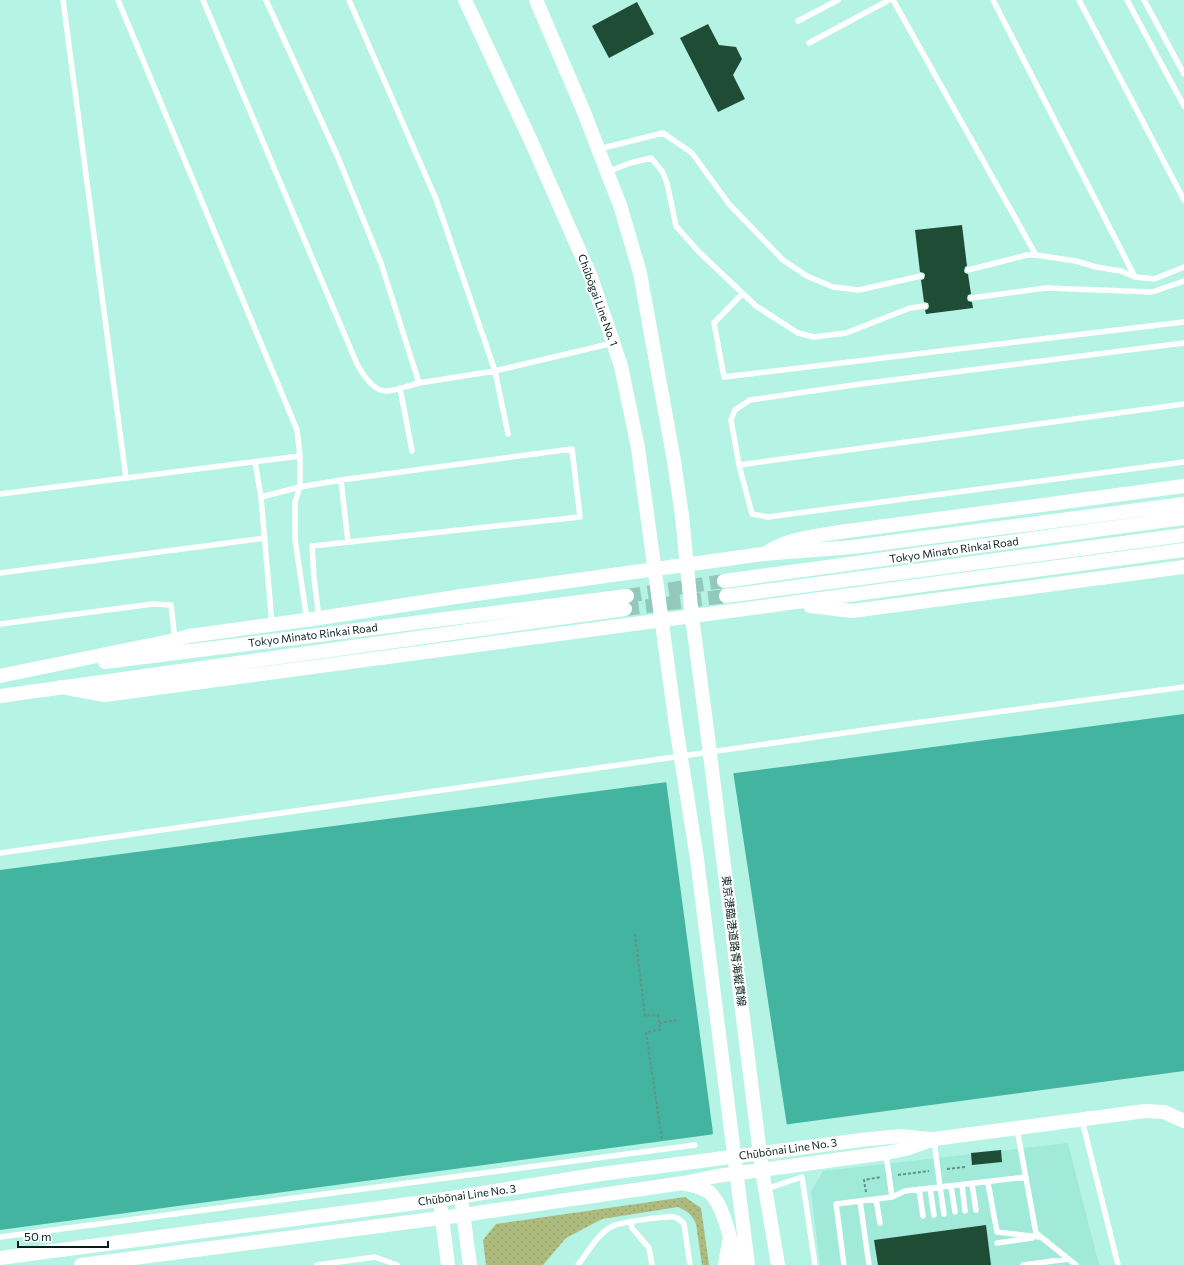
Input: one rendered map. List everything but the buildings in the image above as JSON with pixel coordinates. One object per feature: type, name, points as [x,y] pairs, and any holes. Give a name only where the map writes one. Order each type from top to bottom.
[{"type":"street","name":"Chūbōgai Line No. 1","points":[[465,0],[591,277],[614,343],[621,366],[630,409],[662,621]]},
{"type":"street","points":[[536,0],[620,205],[640,273],[674,461],[682,516],[692,617]]},
{"type":"street","points":[[763,554],[779,544],[840,532],[1184,486]]},
{"type":"street","points":[[0,676],[175,640],[188,636],[314,619],[462,596],[763,554],[853,547],[1184,504]]},
{"type":"street","name":"Tokyo Minato Rinkai Road","points":[[724,582],[1184,518]]},
{"type":"street","name":"Tokyo Minato Rinkai Road","points":[[726,596],[1184,535]]},
{"type":"street","points":[[61,687],[105,695],[1184,550]]},
{"type":"street","points":[[787,604],[852,611],[1184,567]]},
{"type":"street","name":"Tokyo Minato Rinkai Road","points":[[0,676],[218,647],[626,602],[0,696]]},
{"type":"street","name":"東京港臨港道路青海縦貫線","points":[[692,617],[762,1170],[778,1265]]},
{"type":"street","points":[[662,621],[676,726],[697,859],[748,1265]]},
{"type":"street","name":"Chūbōnai Line No. 3","points":[[0,1258],[439,1200],[601,1174],[861,1140],[900,1136],[934,1139],[1145,1111],[1164,1112],[1182,1117]]},
{"type":"street","name":"Chūbōnai Line No. 3","points":[[81,1265],[170,1259],[683,1183],[710,1177],[886,1153],[906,1149],[934,1139]]},
{"type":"street","points":[[683,1183],[699,1186],[713,1196],[720,1206],[737,1265]]},
{"type":"street","points":[[461,1196],[470,1265]]},
{"type":"street","points":[[439,1200],[448,1265]]},
{"type":"street","points":[[167,1236],[170,1259]]},
{"type":"street","points":[[725,1265],[730,1238]]},
{"type":"lane","points":[[63,0],[126,478]]},
{"type":"lane","points":[[118,0],[297,430],[300,456],[300,487],[294,502],[295,539],[314,619]]},
{"type":"lane","points":[[203,0],[357,364],[362,374],[374,386],[385,391],[418,383],[495,372],[614,343]]},
{"type":"lane","points":[[266,0],[337,155],[381,263],[418,383]]},
{"type":"lane","points":[[349,0],[436,199],[495,372],[508,434]]},
{"type":"lane","points":[[798,21],[838,0]]},
{"type":"lane","points":[[809,43],[889,0]]},
{"type":"lane","points":[[893,0],[1036,255]]},
{"type":"lane","points":[[993,0],[1135,277]]},
{"type":"lane","points":[[1079,0],[1184,200]]},
{"type":"lane","points":[[1127,0],[1184,106]]},
{"type":"lane","points":[[1144,0],[1184,74]]},
{"type":"lane","points":[[598,149],[663,133],[692,153],[729,204],[784,260],[808,276],[833,287],[859,290],[921,276]]},
{"type":"lane","points":[[607,172],[630,163],[651,158],[662,171],[667,183],[676,226],[698,251],[742,294],[756,306],[798,332],[814,337],[846,333],[910,308],[924,306]]},
{"type":"lane","points":[[968,270],[1027,255],[1076,261],[1096,267],[1120,271],[1135,277],[1154,279],[1184,268]]},
{"type":"lane","points":[[971,298],[1046,288],[1152,292],[1184,281]]},
{"type":"lane","points":[[742,294],[714,323],[724,377],[1184,322]]},
{"type":"lane","points":[[1184,344],[861,384],[750,400],[735,410],[731,420],[739,465],[752,514],[768,518],[1184,462]]},
{"type":"lane","points":[[400,388],[412,451]]},
{"type":"lane","points":[[739,465],[1184,404]]},
{"type":"lane","points":[[261,497],[300,487],[341,480],[572,449],[580,517],[312,546],[314,619]]},
{"type":"lane","points":[[0,494],[300,456]]},
{"type":"lane","points":[[254,462],[261,497],[272,624]]},
{"type":"lane","points":[[341,480],[348,542]]},
{"type":"lane","points":[[0,573],[265,538]]},
{"type":"lane","points":[[0,624],[153,604],[171,605],[175,640]]},
{"type":"lane","points":[[0,853],[906,724],[1184,687]]},
{"type":"lane","points":[[1082,1120],[1118,1265]]},
{"type":"lane","points":[[1017,1129],[1036,1233],[1076,1265]]},
{"type":"lane","points":[[934,1139],[944,1214]]},
{"type":"lane","points":[[0,1237],[695,1145]]},
{"type":"lane","points":[[886,1153],[892,1197]]},
{"type":"lane","points":[[766,1189],[802,1177],[815,1265]]},
{"type":"lane","points":[[844,1265],[836,1204],[892,1197],[905,1191],[919,1189],[1026,1178]]},
{"type":"lane","points":[[988,1183],[997,1232],[1040,1237]]},
{"type":"lane","points":[[972,1184],[976,1210]]},
{"type":"lane","points":[[962,1185],[965,1211]]},
{"type":"lane","points":[[951,1186],[955,1212]]},
{"type":"lane","points":[[930,1188],[934,1215]]},
{"type":"lane","points":[[919,1189],[923,1216]]},
{"type":"lane","points":[[876,1199],[880,1223]]},
{"type":"lane","points":[[860,1201],[869,1265]]},
{"type":"lane","points":[[578,1265],[601,1235],[613,1225],[670,1217],[681,1220],[684,1224],[687,1236],[690,1265]]},
{"type":"lane","points":[[631,1222],[632,1228],[650,1248],[652,1265]]},
{"type":"lane","points":[[997,1243],[1040,1237]]},
{"type":"lane","points":[[316,1265],[375,1257],[397,1265]]},
{"type":"lane","points":[[1023,1265],[1068,1259]]},
{"type":"path","points":[[634,934],[645,1016],[658,1015],[660,1030],[646,1032],[662,1143]]},
{"type":"path","points":[[659,1023],[679,1020]]},
{"type":"path","points":[[947,1169],[965,1166]]},
{"type":"path","points":[[896,1176],[932,1171]]},
{"type":"path","points":[[866,1192],[864,1180],[882,1177]]},
{"type":"shaded area","points":[[1184,714],[1184,1071],[0,1230],[0,870]]},
{"type":"shaded area","points":[[1068,1143],[1099,1265],[820,1265],[811,1191],[823,1171]]},
{"type":"shaded area","points":[[685,1197],[701,1208],[709,1265],[702,1265],[696,1224],[693,1218],[689,1213],[678,1207],[602,1219],[566,1238],[543,1265],[486,1265],[483,1240],[496,1224]]},
{"type":"pier","points":[[733,771],[787,1126],[711,1137],[713,1133],[666,780]]},
{"type":"tunnel","points":[[627,596],[724,581]]},
{"type":"tunnel","points":[[625,609],[726,596]]}]
